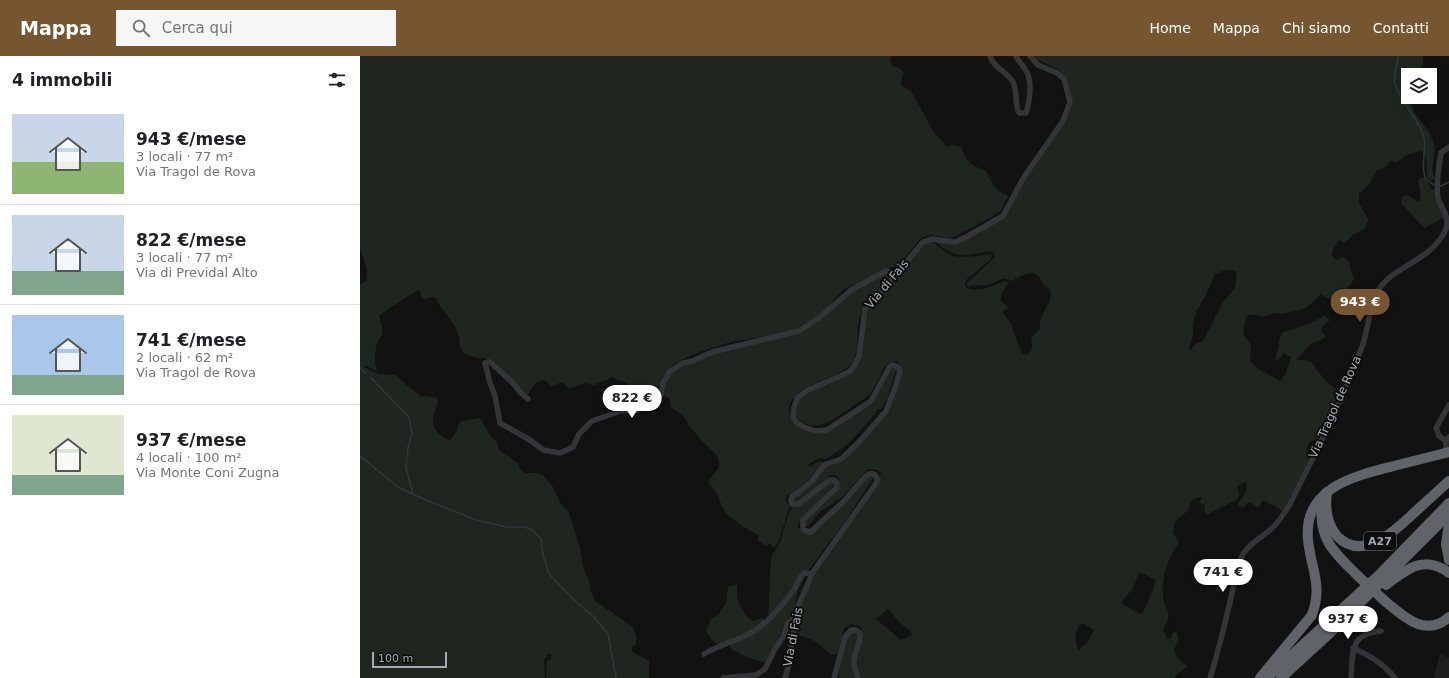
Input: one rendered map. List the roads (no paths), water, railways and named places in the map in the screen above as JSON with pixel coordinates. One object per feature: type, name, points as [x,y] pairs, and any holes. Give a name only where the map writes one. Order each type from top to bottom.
[{"type":"highway","points":[[1260,678],[1312,615],[1316,602],[1317,581],[1310,551],[1308,527],[1316,504],[1334,486],[1448,444]]},
{"type":"highway","name":"A27","points":[[1327,492],[1327,514],[1336,534],[1351,544],[1358,546],[1375,543],[1392,533],[1449,481]]},
{"type":"highway","points":[[1327,492],[1322,512],[1323,527],[1326,540],[1334,553],[1386,602],[1416,624],[1439,624],[1449,617]]},
{"type":"highway","name":"A27","points":[[1267,678],[1379,575],[1449,503]]},
{"type":"highway","name":"A27","points":[[1282,678],[1330,633],[1449,514]]},
{"type":"highway","points":[[1449,524],[1446,544],[1449,560]]},
{"type":"highway","name":"A27","points":[[1330,633],[1353,616],[1381,588],[1412,568],[1422,564],[1432,564],[1449,573]]},
{"type":"street","points":[[990,56],[991,61],[1008,76],[1013,83],[1017,94],[1016,108],[1019,113],[1023,114],[1026,113],[1028,108],[1030,84],[1026,70],[1018,61],[1016,56]]},
{"type":"street","name":"Via di Fais","points":[[785,678],[788,668],[797,608],[812,574],[877,482],[877,478],[874,474],[869,474],[864,478],[842,503],[811,532],[803,529],[804,520],[837,486],[837,483],[834,480],[830,480],[798,504],[792,504],[792,496],[812,481],[824,465],[842,459],[886,411],[900,371],[898,367],[893,365],[890,366],[871,400],[827,430],[815,431],[796,422],[793,416],[794,407],[798,397],[808,390],[849,372],[854,366],[859,356],[865,309],[922,242],[932,239],[955,242],[1003,216],[1024,177],[1063,121],[1070,102],[1064,79],[1057,73],[1038,65],[1030,56]]},
{"type":"street","name":"Via Tragol de Rova","points":[[1210,678],[1223,637],[1226,615],[1242,554],[1245,549],[1270,531],[1281,520],[1290,504],[1339,404],[1365,340],[1371,310],[1379,290],[1388,278],[1416,262],[1428,252],[1440,240],[1446,228],[1447,217],[1438,196],[1438,185],[1441,153],[1449,146]]},
{"type":"street","points":[[528,399],[490,362],[485,363],[495,396],[500,423],[530,440],[543,450],[560,454],[573,447],[579,434],[592,421],[621,410],[638,410],[651,403],[660,395],[663,383],[670,371],[683,364],[712,352],[799,331],[819,318],[851,290],[886,271],[897,273]]},
{"type":"street","points":[[1448,444],[1439,436],[1436,428],[1449,405]]},
{"type":"street","points":[[704,654],[716,647],[744,638],[754,632],[767,622],[782,605],[796,587],[801,575],[804,573],[812,574]]},
{"type":"street","points":[[723,678],[756,675],[765,669],[783,637],[788,623],[796,617]]},
{"type":"street","points":[[834,678],[845,637],[851,630],[856,630],[860,633],[854,663],[858,678]]},
{"type":"street","points":[[1351,678],[1353,648],[1361,635],[1381,631]]},
{"type":"street","points":[[1353,648],[1380,663],[1387,668],[1395,678]]},
{"type":"waterway","points":[[1398,56],[1395,83],[1400,96],[1417,121],[1423,134],[1425,144],[1423,167],[1425,177],[1429,182],[1439,186],[1449,182]]},
{"type":"waterway","points":[[360,367],[365,373]]},
{"type":"waterway","points":[[370,377],[409,417],[412,434],[408,447],[406,468],[413,494]]},
{"type":"waterway","points":[[360,456],[398,487],[421,498],[476,520],[507,527],[525,527],[532,530],[541,539],[543,555],[549,574],[574,600],[594,617],[608,634],[616,678]]}]
